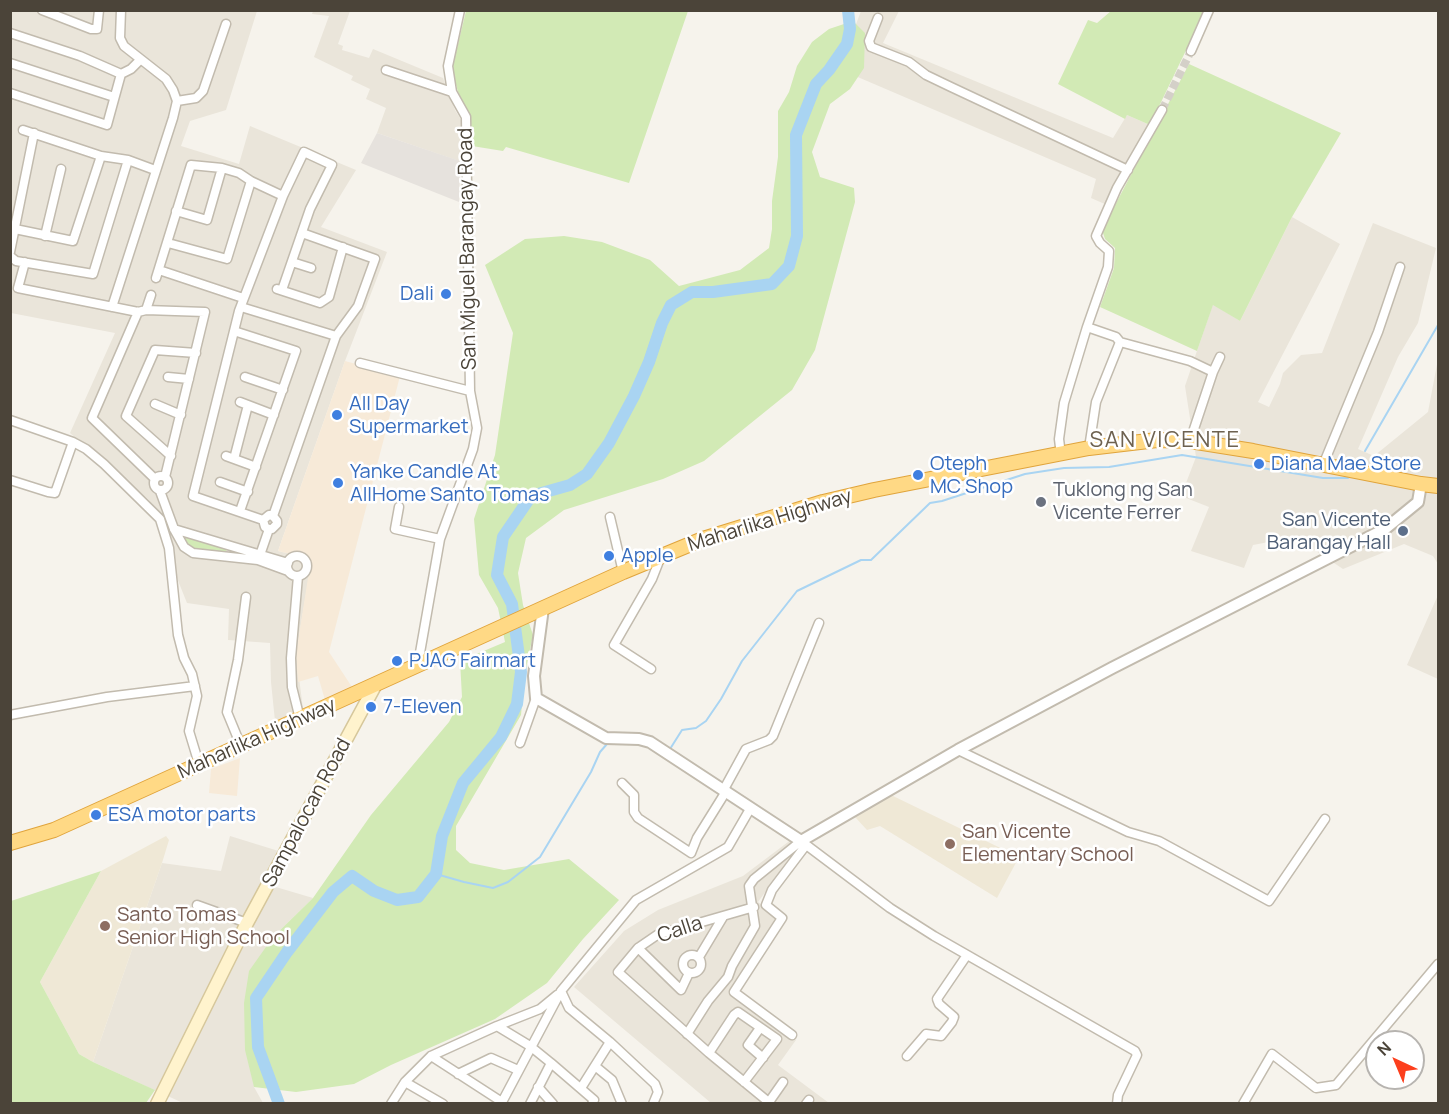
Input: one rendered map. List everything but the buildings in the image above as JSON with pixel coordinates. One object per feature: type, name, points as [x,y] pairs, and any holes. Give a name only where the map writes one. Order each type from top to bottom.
[{"type":"highway","name":"Maharlika Highway","points":[[10,843],[54,830],[661,556],[703,539],[823,502],[1089,448],[1142,441],[1190,441],[1438,486]]},
{"type":"main road","name":"Sampalocan Road","points":[[157,1104],[247,923],[376,684]]},
{"type":"street","points":[[42,10],[91,29],[97,28],[99,10]]},
{"type":"street","points":[[112,307],[177,101],[166,79],[124,46],[120,38],[121,10]]},
{"type":"street","name":"San Miguel Barangay Road","points":[[418,664],[440,539],[473,448],[477,428],[470,391],[466,117],[452,92],[448,66],[460,10]]},
{"type":"street","points":[[1191,51],[1209,10]]},
{"type":"street","points":[[878,18],[868,41],[871,47],[909,62],[927,75],[951,87],[1128,170]]},
{"type":"street","points":[[177,101],[196,98],[203,91],[226,24]]},
{"type":"street","points":[[10,33],[80,56],[121,74]]},
{"type":"street","points":[[11,96],[107,126],[121,74],[131,69],[140,60]]},
{"type":"street","points":[[10,63],[114,97]]},
{"type":"street","points":[[386,70],[452,92]]},
{"type":"street","points":[[1061,455],[1059,439],[1064,403],[1108,267],[1109,251],[1096,236],[1117,188],[1162,110]]},
{"type":"street","points":[[23,130],[101,156],[128,160],[155,170]]},
{"type":"street","points":[[34,133],[10,254],[16,261],[93,274],[128,160]]},
{"type":"street","points":[[263,520],[193,496],[242,302],[283,196],[304,152],[332,165],[310,209],[280,289],[320,303],[329,297],[343,248]]},
{"type":"street","points":[[15,229],[73,241],[101,156]]},
{"type":"street","points":[[283,196],[239,173],[222,168],[191,165],[157,274],[336,336]]},
{"type":"street","points":[[176,211],[207,220],[222,168]]},
{"type":"street","points":[[45,236],[61,169]]},
{"type":"street","points":[[168,243],[227,259],[251,181]]},
{"type":"street","points":[[273,516],[336,336],[358,306],[375,259],[302,233]]},
{"type":"street","points":[[25,262],[18,288],[142,311],[206,312],[165,477],[169,484],[164,490],[160,490]]},
{"type":"street","points":[[292,262],[311,268]]},
{"type":"street","points":[[1323,465],[1378,332],[1400,267]]},
{"type":"street","points":[[151,295],[92,418],[155,479],[155,486],[160,490],[179,541],[193,553],[259,557]]},
{"type":"street","points":[[174,311],[177,300]]},
{"type":"street","points":[[1087,327],[1116,337],[1120,342],[1190,361],[1213,372]]},
{"type":"street","points":[[234,331],[296,351],[240,511]]},
{"type":"street","points":[[1089,448],[1096,402],[1120,342]]},
{"type":"street","points":[[171,456],[126,416],[155,350],[196,353]]},
{"type":"street","points":[[1190,441],[1220,357]]},
{"type":"street","points":[[360,363],[470,391]]},
{"type":"street","points":[[168,377],[189,379]]},
{"type":"street","points":[[245,377],[283,390]]},
{"type":"street","points":[[155,404],[181,415]]},
{"type":"street","points":[[256,467],[230,457],[244,404],[274,416]]},
{"type":"street","points":[[10,420],[73,442],[86,449],[160,519],[169,548],[178,635],[197,696],[189,731],[199,764]]},
{"type":"street","points":[[10,480],[55,493],[73,442]]},
{"type":"street","points":[[155,479],[165,477]]},
{"type":"street","points":[[220,482],[248,492]]},
{"type":"street","points":[[783,1082],[770,1103],[687,1034],[708,1001],[728,977],[755,926],[749,886],[754,879],[804,843],[958,750],[1385,529],[1418,502],[1421,484]]},
{"type":"street","points":[[399,507],[395,529],[440,539]]},
{"type":"street","points":[[263,520],[269,515],[273,516]]},
{"type":"street","points":[[259,557],[269,529],[277,524],[273,516]]},
{"type":"street","points":[[610,517],[623,572]]},
{"type":"street","points":[[263,520],[265,527],[269,529]]},
{"type":"street","points":[[174,529],[288,567],[292,575],[298,576],[306,570],[305,561],[296,557],[288,567]]},
{"type":"street","points":[[651,669],[614,645],[652,579],[661,556]]},
{"type":"street","points":[[298,576],[291,658],[292,687],[300,719]]},
{"type":"street","points":[[241,746],[227,712],[238,660],[246,597]]},
{"type":"street","points":[[520,743],[536,698],[534,676],[539,610]]},
{"type":"street","points":[[622,783],[634,795],[634,812],[638,818],[691,853],[746,749],[769,740],[773,736],[819,624]]},
{"type":"street","points":[[10,715],[107,697],[195,686]]},
{"type":"street","points":[[536,698],[606,738],[650,742],[804,843],[890,908],[1135,1051],[1137,1055],[1118,1095],[1117,1104]]},
{"type":"street","points":[[958,750],[1128,832],[1159,841],[1269,901],[1325,819]]},
{"type":"street","points":[[392,1104],[405,1082],[431,1056],[540,1009],[561,991],[636,900],[728,847],[750,809]]},
{"type":"street","points":[[792,1035],[734,992],[782,918],[766,905],[772,890],[804,843]]},
{"type":"street","points":[[197,905],[247,923]]},
{"type":"street","name":"Calla","points":[[687,1034],[618,972],[638,948],[657,935],[753,906]]},
{"type":"street","points":[[699,957],[723,916]]},
{"type":"street","points":[[638,948],[681,990],[689,973]]},
{"type":"street","points":[[691,955],[699,957],[702,963],[700,969],[695,973],[689,973],[683,966],[684,960],[691,955]]},
{"type":"street","points":[[907,1056],[926,1034],[941,1036],[952,1022],[954,1017],[939,1004],[937,999],[967,955]]},
{"type":"street","points":[[1243,1104],[1272,1054],[1316,1088],[1336,1085],[1438,964]]},
{"type":"street","points":[[561,991],[569,1008],[610,1042],[656,1086],[658,1092],[653,1104]]},
{"type":"street","points":[[431,1056],[502,1103],[561,991]]},
{"type":"street","points":[[709,1053],[736,1013],[741,1013],[777,1039],[744,1082]]},
{"type":"street","points":[[497,1026],[551,1063],[594,1100],[592,1104]]},
{"type":"street","points":[[760,1028],[748,1045],[763,1058]]},
{"type":"street","points":[[581,1088],[610,1042]]},
{"type":"street","points":[[458,1074],[491,1058],[518,1070]]},
{"type":"street","points":[[530,1104],[551,1063]]},
{"type":"street","points":[[595,1066],[612,1080],[622,1104]]},
{"type":"street","points":[[405,1082],[442,1104]]},
{"type":"street","points":[[538,1088],[552,1104]]},
{"type":"shaded area","points":[[11,10],[257,11],[226,110],[190,121],[181,146],[239,164],[250,126],[356,170],[321,227],[387,252],[345,361],[278,551],[312,559],[296,654],[303,709],[275,721],[270,643],[228,640],[229,609],[187,603],[175,573],[169,535],[161,516],[148,499],[70,433],[115,333],[11,313]]},
{"type":"shaded area","points":[[313,11],[350,11],[338,44],[343,46],[342,50],[369,58],[373,49],[443,78],[455,110],[463,123],[465,163],[377,133],[386,108],[366,99],[370,89],[351,80],[353,76],[314,57],[329,16],[312,14]]},
{"type":"shaded area","points":[[861,11],[899,11],[883,43],[1113,138],[1127,115],[1150,125],[1107,205],[1091,198],[1096,179],[839,69]]},
{"type":"shaded area","points":[[377,133],[460,161],[459,202],[361,163]]},
{"type":"shaded area","points":[[1292,217],[1340,244],[1258,402],[1269,407],[1283,373],[1301,355],[1322,353],[1373,223],[1436,248],[1418,323],[1398,357],[1358,449],[1374,456],[1428,412],[1438,359],[1438,564],[1433,556],[1404,544],[1343,569],[1295,537],[1253,545],[1244,568],[1191,551],[1209,507],[1181,496],[1196,457],[1185,386],[1213,304],[1240,321]]},
{"type":"shaded area","points":[[345,361],[400,376],[329,652],[352,687],[325,700],[318,676],[298,682],[296,654],[311,559],[278,551]]},
{"type":"shaded area","points":[[1438,595],[1438,679],[1407,665]]},
{"type":"shaded area","points":[[240,758],[237,796],[209,793],[211,769]]},
{"type":"shaded area","name":"San Vicente Elementary School","points":[[891,795],[1019,857],[997,898],[880,826],[867,830],[855,817]]},
{"type":"shaded area","name":"Santo Tomas Senior High School","points":[[166,836],[169,840],[162,863],[93,1062],[79,1054],[40,982],[101,871]]},
{"type":"shaded area","points":[[230,836],[285,853],[269,885],[313,898],[273,937],[254,1087],[263,1103],[183,1103],[93,1062],[162,863],[221,871]]},
{"type":"shaded area","points":[[792,839],[798,847],[758,902],[779,919],[734,994],[796,1040],[778,1065],[829,1103],[711,1103],[574,987],[624,931],[658,910],[743,876]]},
{"type":"green space","points":[[466,11],[688,11],[629,183],[506,147],[503,151],[472,146],[469,116],[458,92],[452,69]]},
{"type":"green space","points":[[1111,11],[1205,11],[1150,125],[1127,115],[1125,119],[1058,84],[1088,20],[1097,23]]},
{"type":"green space","points":[[853,21],[865,33],[864,68],[850,89],[830,104],[812,152],[820,177],[854,188],[855,202],[815,350],[792,390],[704,461],[663,479],[564,510],[526,538],[518,573],[523,605],[533,635],[525,673],[521,715],[456,826],[456,850],[470,863],[504,870],[569,859],[619,900],[547,983],[495,1019],[354,1084],[296,1092],[254,1087],[245,1050],[244,1003],[249,971],[273,937],[313,898],[371,815],[449,722],[462,697],[460,661],[505,642],[498,608],[479,575],[474,519],[495,455],[513,333],[485,265],[525,239],[564,236],[602,242],[650,260],[679,286],[740,270],[769,248],[778,157],[778,111],[789,92],[797,66],[812,42],[829,29]]},
{"type":"green space","points":[[1189,64],[1341,133],[1292,217],[1240,321],[1213,305],[1197,351],[1100,307],[1114,268],[1115,248],[1105,239],[1102,230]]},
{"type":"green space","points":[[182,533],[227,549],[224,555],[195,551],[182,539]]},
{"type":"green space","points":[[101,871],[40,982],[79,1054],[155,1090],[146,1103],[11,1103],[11,901]]},
{"type":"waterway","points":[[279,1104],[258,1047],[256,998],[287,952],[333,892],[352,876],[374,891],[397,900],[418,897],[436,874],[442,836],[463,783],[501,737],[517,704],[521,672],[512,604],[497,575],[503,537],[531,496],[570,485],[587,474],[609,443],[634,396],[671,305],[692,292],[713,292],[772,284],[789,266],[797,236],[796,135],[816,84],[847,44],[850,29],[848,10]]},
{"type":"waterway","points":[[1365,451],[1438,325]]},
{"type":"waterway","points":[[670,749],[682,730],[696,728],[706,721],[742,661],[797,591],[861,560],[871,560],[930,503],[1025,474],[1064,468],[1109,467],[1182,455],[1323,478],[1348,478]]},
{"type":"waterway","points":[[436,874],[493,888],[508,882],[540,857],[591,772],[600,752],[607,744],[612,743]]},
{"type":"tunnel","points":[[1162,110],[1191,51]]},
{"type":"place","name":"Dali","points":[[446,294]]},
{"type":"place","name":"All Day Supermarket","points":[[337,415]]},
{"type":"place","name":"Diana Mae Store","points":[[1259,464]]},
{"type":"place","name":"Oteph MC Shop","points":[[918,475]]},
{"type":"place","name":"Yanke Candle At AllHome Santo Tomas","points":[[338,483]]},
{"type":"place","name":"Tuklong ng San Vicente Ferrer","points":[[1041,502]]},
{"type":"place","name":"San Vicente Barangay Hall","points":[[1403,531]]},
{"type":"place","name":"Apple","points":[[609,556]]},
{"type":"place","name":"PJAG Fairmart","points":[[397,661]]},
{"type":"place","name":"7-Eleven","points":[[371,707]]},
{"type":"place","name":"ESA motor parts","points":[[96,815]]},
{"type":"place","name":"San Vicente Elementary School","points":[[950,844]]},
{"type":"place","name":"Santo Tomas Senior High School","points":[[105,926]]},
{"type":"district","name":"SAN VICENTE","points":[[1165,441]]}]
